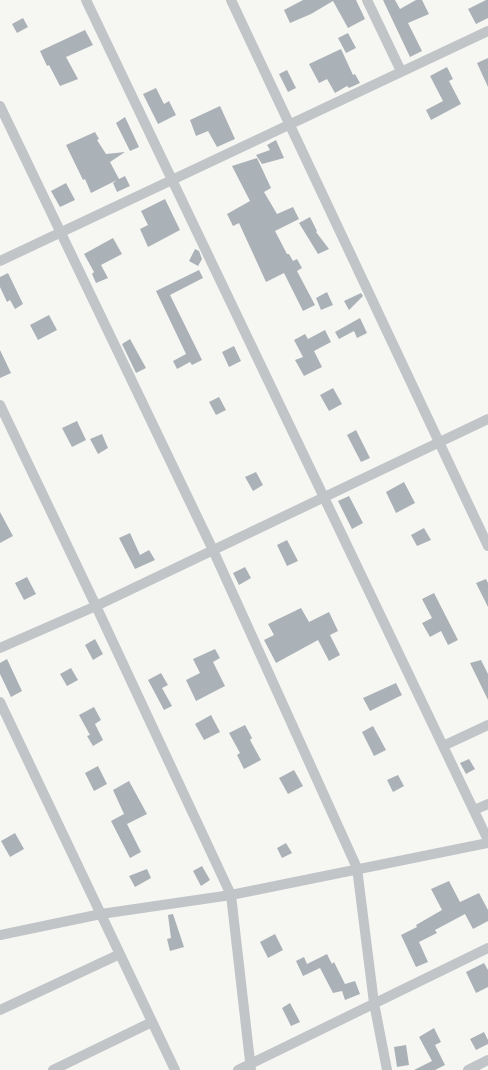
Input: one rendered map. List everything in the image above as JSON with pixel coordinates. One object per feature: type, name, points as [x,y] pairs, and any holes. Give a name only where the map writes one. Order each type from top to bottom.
[{"type":"street","points":[[0,935],[101,914],[231,895],[488,841],[86,0]]},
{"type":"street","points":[[231,0],[488,546]]},
{"type":"street","points":[[367,0],[401,71]]},
{"type":"street","points":[[0,261],[289,123],[488,31]]},
{"type":"street","points":[[0,106],[213,550],[356,868],[374,1003],[387,1070]]},
{"type":"street","points":[[0,405],[231,895],[250,1067]]},
{"type":"street","points":[[0,648],[96,606],[488,419]]},
{"type":"street","points":[[0,702],[175,1070]]},
{"type":"street","points":[[443,746],[488,725]]},
{"type":"street","points":[[474,810],[488,804]]},
{"type":"street","points":[[238,1070],[250,1067],[374,1003],[488,948]]},
{"type":"street","points":[[0,1010],[120,954]]},
{"type":"street","points":[[53,1070],[152,1022]]},
{"type":"street","points":[[468,1070],[488,1060]]},
{"type":"building","points":[[303,0],[356,0],[365,19],[348,28],[333,1],[311,14],[290,23],[284,10]]},
{"type":"building","points":[[383,0],[395,0],[400,9],[416,0],[422,0],[429,14],[408,23],[422,51],[410,57]]},
{"type":"building","points":[[488,0],[488,18],[476,24],[468,9]]},
{"type":"building","points":[[23,18],[28,27],[17,33],[12,24]]},
{"type":"building","points":[[85,30],[93,45],[66,57],[78,79],[60,86],[40,51]]},
{"type":"building","points":[[348,33],[356,48],[346,53],[338,38]]},
{"type":"building","points":[[341,49],[353,75],[355,74],[360,83],[349,88],[347,86],[335,93],[327,79],[319,83],[309,64]]},
{"type":"building","points":[[488,58],[488,87],[477,63]]},
{"type":"building","points":[[447,67],[453,79],[449,81],[461,104],[431,120],[426,110],[443,101],[430,76]]},
{"type":"building","points":[[287,70],[296,88],[288,92],[279,74]]},
{"type":"building","points":[[156,88],[164,104],[169,101],[176,115],[158,124],[143,94]]},
{"type":"building","points":[[220,106],[235,139],[217,147],[208,131],[196,136],[190,120]]},
{"type":"building","points":[[125,117],[139,147],[130,151],[116,123]]},
{"type":"building","points":[[95,132],[99,139],[97,140],[106,154],[125,152],[110,162],[119,179],[125,176],[130,186],[117,192],[113,183],[117,180],[91,193],[66,145]]},
{"type":"building","points":[[276,140],[284,158],[262,164],[256,155],[270,150],[267,145]]},
{"type":"building","points":[[257,158],[271,188],[264,192],[277,214],[293,207],[299,219],[275,231],[287,254],[289,254],[293,261],[297,259],[302,268],[297,271],[315,305],[303,311],[284,273],[266,282],[239,223],[233,226],[227,214],[250,201],[232,166]]},
{"type":"building","points":[[66,183],[75,200],[60,207],[51,191]]},
{"type":"building","points":[[165,199],[180,230],[148,247],[140,229],[148,225],[141,211]]},
{"type":"building","points":[[310,217],[316,232],[329,249],[318,254],[299,223]]},
{"type":"building","points":[[113,238],[122,254],[101,265],[108,278],[96,283],[92,274],[94,272],[84,254]]},
{"type":"building","points":[[195,249],[199,251],[202,259],[198,266],[189,261]]},
{"type":"building","points":[[199,270],[203,278],[170,295],[202,360],[192,365],[190,362],[177,369],[173,361],[186,354],[156,291]]},
{"type":"building","points":[[8,273],[23,304],[15,309],[10,300],[7,302],[0,287],[0,277]]},
{"type":"building","points":[[327,292],[333,305],[321,310],[316,298]]},
{"type":"building","points":[[361,293],[363,296],[349,310],[344,301]]},
{"type":"building","points":[[49,315],[57,330],[38,340],[30,325]]},
{"type":"building","points":[[360,318],[367,333],[357,338],[354,331],[339,339],[335,332]]},
{"type":"building","points":[[325,330],[331,342],[314,351],[322,367],[304,376],[295,360],[303,357],[294,340],[305,334],[308,339]]},
{"type":"building","points":[[130,339],[146,368],[136,373],[122,344]]},
{"type":"building","points":[[234,346],[241,361],[229,367],[222,352]]},
{"type":"building","points":[[0,350],[11,373],[0,378]]},
{"type":"building","points":[[333,388],[342,404],[329,411],[320,395]]},
{"type":"building","points":[[219,397],[226,410],[216,415],[209,402]]},
{"type":"building","points":[[77,421],[86,440],[72,447],[62,428]]},
{"type":"building","points":[[356,430],[370,458],[361,462],[347,435]]},
{"type":"building","points":[[102,434],[108,448],[98,454],[90,439]]},
{"type":"building","points":[[256,472],[263,485],[253,491],[245,477]]},
{"type":"building","points":[[404,482],[415,503],[396,513],[386,492]]},
{"type":"building","points":[[349,496],[363,523],[352,529],[338,501]]},
{"type":"building","points":[[0,512],[13,536],[0,543]]},
{"type":"building","points":[[424,528],[431,540],[417,546],[411,535]]},
{"type":"building","points":[[130,533],[140,555],[149,550],[155,560],[135,569],[119,538]]},
{"type":"building","points":[[287,540],[298,561],[287,566],[277,545]]},
{"type":"building","points":[[245,567],[251,578],[239,585],[233,573]]},
{"type":"building","points":[[27,577],[36,594],[24,600],[15,583]]},
{"type":"building","points":[[486,579],[488,583],[488,607],[476,583]]},
{"type":"building","points":[[434,593],[458,640],[448,645],[441,631],[430,637],[422,623],[432,618],[422,599]]},
{"type":"building","points":[[301,608],[309,622],[329,612],[338,631],[330,635],[340,655],[329,661],[318,640],[276,663],[264,640],[274,635],[268,624]]},
{"type":"building","points":[[95,639],[103,654],[93,660],[85,645]]},
{"type":"building","points":[[215,649],[220,658],[213,662],[225,686],[196,701],[186,680],[200,673],[193,659]]},
{"type":"building","points":[[7,659],[22,691],[11,697],[0,674],[0,663]]},
{"type":"building","points":[[481,660],[488,674],[488,700],[470,663]]},
{"type":"building","points":[[71,668],[78,680],[67,686],[60,674]]},
{"type":"building","points":[[161,673],[168,685],[162,688],[172,706],[164,710],[148,680]]},
{"type":"building","points":[[396,683],[402,695],[370,711],[363,698]]},
{"type":"building","points":[[94,707],[101,720],[95,724],[103,740],[93,746],[87,736],[90,735],[79,715]]},
{"type":"building","points":[[211,715],[220,732],[204,740],[195,724]]},
{"type":"building","points":[[245,725],[252,738],[250,740],[261,760],[244,769],[237,755],[240,753],[229,733]]},
{"type":"building","points":[[373,726],[386,750],[374,756],[362,732]]},
{"type":"building","points":[[469,759],[475,769],[466,774],[460,763]]},
{"type":"building","points":[[98,766],[107,784],[94,791],[85,773]]},
{"type":"building","points":[[294,770],[303,786],[288,794],[279,778]]},
{"type":"building","points":[[398,775],[404,786],[393,792],[387,780]]},
{"type":"building","points":[[129,781],[147,814],[127,824],[141,852],[130,858],[111,821],[124,814],[113,790]]},
{"type":"building","points":[[15,833],[24,849],[10,857],[1,841]]},
{"type":"building","points":[[286,843],[292,853],[282,858],[277,848]]},
{"type":"building","points":[[202,866],[210,880],[201,886],[193,871]]},
{"type":"building","points":[[147,869],[151,878],[135,887],[129,876]]},
{"type":"building","points":[[449,881],[460,902],[479,893],[488,910],[488,921],[473,929],[465,914],[435,930],[437,933],[419,942],[428,962],[416,967],[401,935],[442,910],[431,889]]},
{"type":"building","points":[[173,914],[184,947],[170,951],[167,939],[171,938],[168,915]]},
{"type":"building","points":[[275,934],[283,950],[268,958],[260,942]]},
{"type":"building","points":[[327,954],[332,964],[334,962],[345,984],[355,981],[360,994],[345,1000],[342,991],[333,993],[320,968],[303,976],[296,961],[304,957],[307,964]]},
{"type":"building","points":[[484,963],[488,970],[488,987],[476,993],[466,972]]},
{"type":"building","points":[[290,1003],[300,1022],[291,1026],[282,1008]]},
{"type":"building","points":[[434,1028],[441,1042],[435,1045],[445,1065],[435,1070],[414,1070],[432,1061],[419,1037]]},
{"type":"building","points":[[484,1032],[488,1044],[476,1050],[470,1039]]},
{"type":"building","points":[[406,1045],[409,1065],[397,1067],[394,1047]]}]
